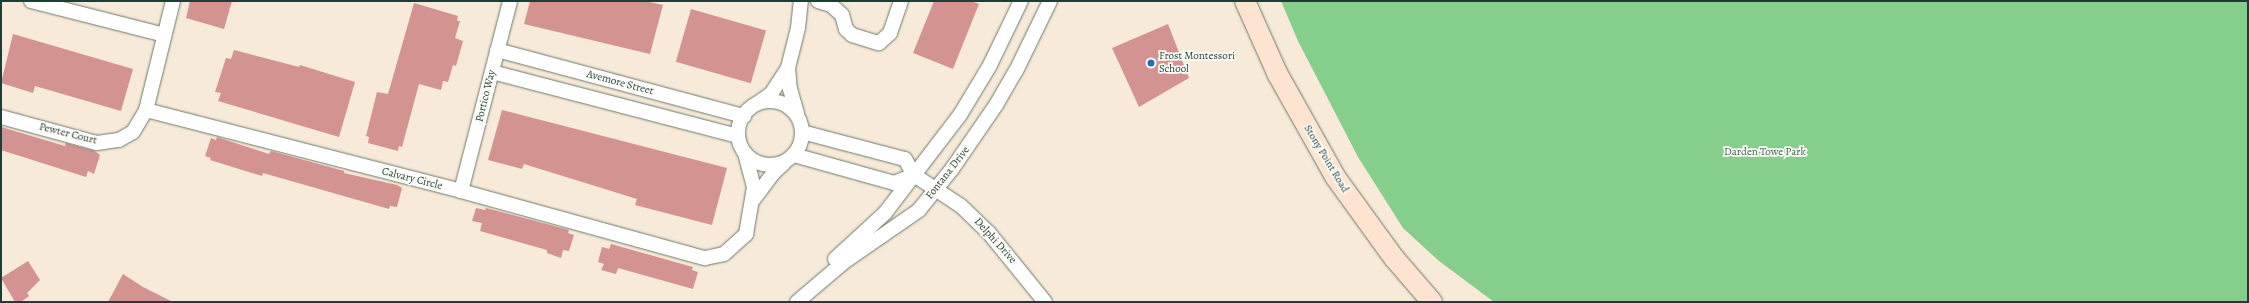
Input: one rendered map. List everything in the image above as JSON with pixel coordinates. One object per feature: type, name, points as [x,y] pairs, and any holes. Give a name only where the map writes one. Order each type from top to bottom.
[{"type":"main road","name":"Stony Point Road","points":[[1246,1],[1277,73],[1336,178],[1394,258],[1432,302]]},
{"type":"street","points":[[31,1],[164,35]]},
{"type":"street","points":[[146,110],[173,1]]},
{"type":"street","name":"Portico Way","points":[[461,191],[510,1]]},
{"type":"street","points":[[788,68],[770,94],[744,116],[738,136],[745,153],[760,164],[771,166],[790,158],[802,141],[802,132],[790,89],[788,68],[798,28],[801,1]]},
{"type":"street","points":[[818,1],[831,5],[842,15],[846,29],[852,35],[879,43],[890,34],[901,1]]},
{"type":"street","points":[[800,298],[820,274],[885,213],[960,115],[990,65],[1021,1]]},
{"type":"street","name":"Fontana Drive","points":[[800,298],[844,262],[919,210],[936,189],[996,105],[1050,1]]},
{"type":"street","name":"Avemore Street","points":[[497,50],[744,116]]},
{"type":"street","name":"Avemore Street","points":[[492,72],[738,136]]},
{"type":"street","points":[[758,103],[776,101],[786,104],[798,116]]},
{"type":"street","name":"Pewter Court","points":[[1,117],[97,143],[119,140],[133,132],[146,110]]},
{"type":"street","name":"Calvary Circle","points":[[146,110],[461,191],[705,258],[724,254],[746,234],[753,201],[751,169],[745,153]]},
{"type":"street","points":[[802,132],[905,159],[914,175],[936,189]]},
{"type":"street","points":[[790,158],[894,183],[914,175]]},
{"type":"street","name":"Calvary Circle","points":[[753,201],[773,172],[790,158]]},
{"type":"street","name":"Delphi Drive","points":[[936,189],[961,206],[989,233],[1045,302]]},
{"type":"green space","name":"Darden Towe Park","points":[[1281,1],[2248,1],[2248,302],[1494,302],[1439,261],[1403,228],[1358,157],[1298,41]]},
{"type":"building","points":[[190,1],[232,1],[224,29],[186,18]]},
{"type":"building","points":[[530,1],[645,1],[663,5],[650,54],[524,24]]},
{"type":"building","points":[[934,1],[971,1],[979,4],[953,69],[913,53]]},
{"type":"building","points":[[414,3],[458,16],[457,21],[460,21],[455,38],[463,41],[456,66],[453,65],[448,82],[443,81],[441,90],[419,84],[402,147],[399,146],[398,151],[368,143],[369,137],[366,136],[377,92],[388,94]]},
{"type":"building","points":[[691,9],[766,30],[751,83],[676,62]]},
{"type":"building","name":"Frost Montessori School","points":[[1168,24],[1189,78],[1139,107],[1112,48]]},
{"type":"building","points":[[13,34],[133,69],[121,111],[35,86],[33,93],[1,83]]},
{"type":"building","points":[[234,50],[299,67],[300,65],[355,82],[339,137],[218,101],[221,93],[215,92],[226,58],[231,59]]},
{"type":"building","points":[[502,110],[727,168],[712,225],[635,205],[637,199],[524,164],[522,169],[488,160]]},
{"type":"building","points":[[1,127],[65,146],[66,143],[95,151],[100,155],[94,174],[88,171],[86,177],[1,150]]},
{"type":"building","points":[[217,137],[269,154],[271,151],[344,171],[344,173],[397,185],[402,188],[397,207],[390,206],[389,209],[263,173],[262,176],[210,160],[211,158],[205,156],[211,138],[216,140]]},
{"type":"building","points":[[476,208],[485,210],[486,208],[569,230],[568,233],[574,235],[569,251],[563,250],[561,258],[547,253],[547,250],[480,231],[482,223],[472,221]]},
{"type":"building","points":[[611,244],[693,267],[692,270],[698,272],[693,289],[618,268],[616,274],[601,270],[604,264],[598,262],[602,247],[609,249]]},
{"type":"building","points":[[28,261],[40,280],[27,293],[29,296],[21,302],[15,302],[1,278]]},
{"type":"building","points":[[123,274],[143,287],[173,302],[108,302]]},
{"type":"place","name":"Frost Montessori School","points":[[1151,63]]}]
